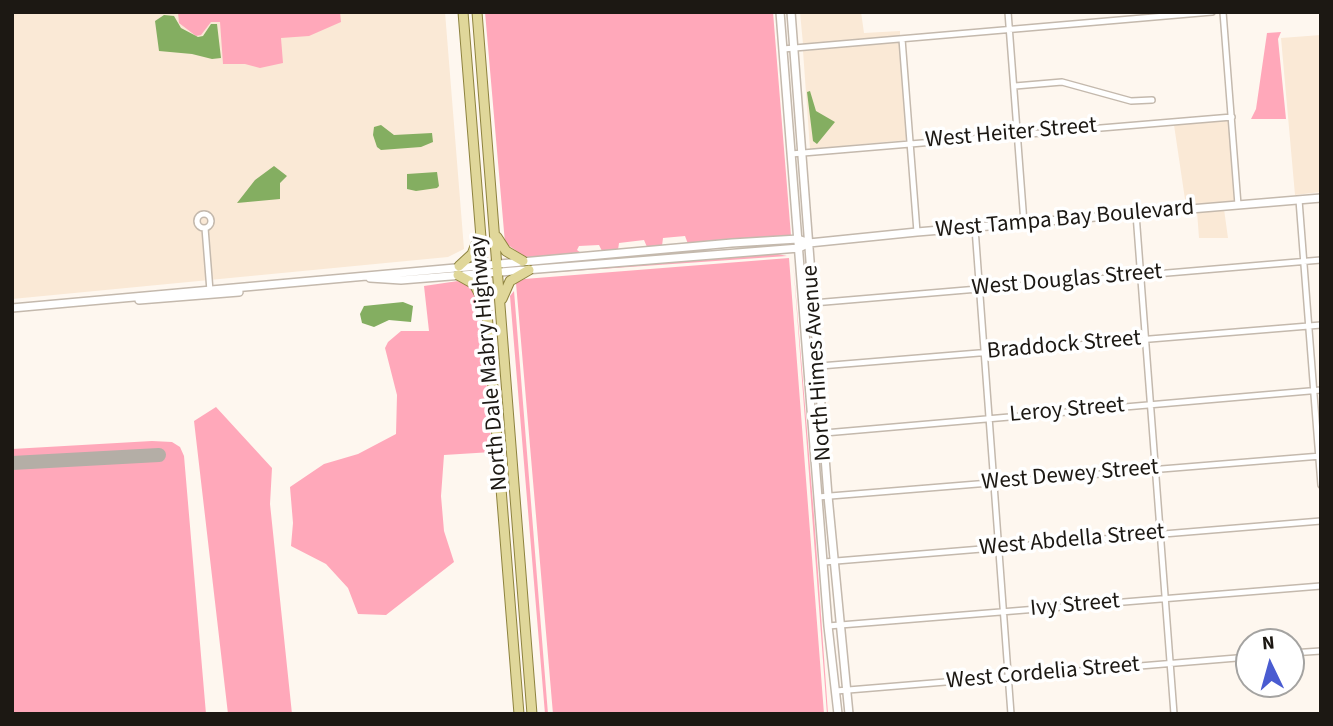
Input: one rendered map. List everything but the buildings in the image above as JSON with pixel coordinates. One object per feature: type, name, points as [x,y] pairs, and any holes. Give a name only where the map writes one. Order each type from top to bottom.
[{"type":"main road","name":"North Dale Mabry Highway","points":[[463,12],[519,714]]},
{"type":"main road","name":"North Dale Mabry Highway","points":[[477,12],[532,714]]},
{"type":"main road","points":[[494,233],[506,251],[523,261]]},
{"type":"main road","points":[[480,234],[472,254],[459,271],[474,284],[485,308]]},
{"type":"main road","points":[[500,304],[510,281],[529,270]]},
{"type":"main road","points":[[506,548],[519,548]]},
{"type":"street","name":"North Himes Avenue","points":[[780,12],[828,626],[838,714]]},
{"type":"street","name":"North Himes Avenue","points":[[791,12],[830,523],[849,714]]},
{"type":"street","points":[[1008,12],[1024,223]]},
{"type":"street","points":[[783,49],[1212,12]]},
{"type":"street","points":[[1223,12],[1238,205]]},
{"type":"street","points":[[902,39],[917,232]]},
{"type":"street","points":[[1014,86],[1062,82],[1131,101],[1152,100]]},
{"type":"street","name":"West Heiter Street","points":[[791,154],[1232,117]]},
{"type":"street","name":"West Tampa Bay Boulevard","points":[[12,307],[482,269],[574,267],[799,248],[808,243],[917,232],[1321,198]]},
{"type":"street","points":[[1299,200],[1317,391],[1321,485]]},
{"type":"street","points":[[1136,214],[1174,714]]},
{"type":"street","points":[[205,228],[210,292]]},
{"type":"street","points":[[975,228],[1011,714]]},
{"type":"street","name":"West Tampa Bay Boulevard","points":[[497,268],[523,261],[732,243],[798,239],[808,243]]},
{"type":"street","points":[[732,243],[733,253]]},
{"type":"street","points":[[649,250],[650,260]]},
{"type":"street","points":[[773,250],[788,253],[800,266]]},
{"type":"street","points":[[592,255],[593,265]]},
{"type":"street","points":[[573,257],[574,267]]},
{"type":"street","name":"West Douglas Street","points":[[813,303],[1321,260]]},
{"type":"street","name":"Braddock Street","points":[[808,367],[1321,326]]},
{"type":"street","name":"Leroy Street","points":[[813,434],[1317,391]]},
{"type":"street","name":"West Dewey Street","points":[[818,497],[1320,456]]},
{"type":"street","name":"West Abdella Street","points":[[824,562],[1321,521]]},
{"type":"street","points":[[820,524],[830,523]]},
{"type":"street","name":"Ivy Street","points":[[828,626],[1321,586]]},
{"type":"street","name":"West Cordelia Street","points":[[836,691],[1235,658]]},
{"type":"shaded area","points":[[12,12],[445,12],[464,249],[448,257],[12,299]]},
{"type":"shaded area","points":[[178,12],[340,12],[341,22],[309,36],[281,38],[283,63],[260,68],[245,64],[223,64],[220,22],[211,22],[201,35],[196,36],[179,23]]},
{"type":"shaded area","points":[[485,12],[773,12],[791,236],[688,244],[685,236],[663,238],[662,246],[647,247],[644,240],[619,243],[618,250],[602,251],[599,245],[579,246],[577,250],[581,253],[527,258],[505,243]]},
{"type":"shaded area","points":[[800,12],[861,12],[864,33],[900,31],[900,36],[803,44]]},
{"type":"shaded area","points":[[164,15],[174,16],[181,28],[198,37],[203,36],[211,24],[217,24],[221,58],[159,51],[155,21]]},
{"type":"shaded area","points":[[1281,32],[1278,39],[1286,119],[1251,119],[1256,109],[1267,33]]},
{"type":"shaded area","points":[[1321,35],[1321,192],[1295,195],[1281,38]]},
{"type":"shaded area","points":[[899,42],[907,140],[810,149],[803,51]]},
{"type":"shaded area","points":[[810,91],[816,111],[835,122],[817,144],[813,141],[807,92]]},
{"type":"shaded area","points":[[1229,120],[1235,202],[1186,206],[1174,125]]},
{"type":"shaded area","points":[[381,125],[394,135],[432,133],[433,142],[421,147],[381,150],[377,147],[373,135],[374,127]]},
{"type":"shaded area","points":[[274,166],[287,176],[280,183],[280,199],[237,203],[255,180]]},
{"type":"shaded area","points":[[437,172],[437,188],[416,191],[407,189],[407,174]]},
{"type":"shaded area","points":[[1224,209],[1228,238],[1199,238],[1197,211]]},
{"type":"shaded area","points":[[773,253],[787,256],[529,274],[530,273]]},
{"type":"shaded area","points":[[789,258],[824,714],[553,714],[516,283],[524,279]]},
{"type":"shaded area","points":[[793,260],[814,516],[828,714],[827,714]]},
{"type":"shaded area","points":[[458,281],[472,287],[480,301],[492,452],[444,455],[441,496],[444,531],[454,562],[386,615],[358,614],[348,588],[326,564],[291,546],[293,523],[290,487],[324,464],[358,454],[396,434],[397,395],[385,348],[401,331],[429,331],[424,286]]},
{"type":"shaded area","points":[[514,291],[548,714],[545,714],[510,296]]},
{"type":"shaded area","points":[[403,302],[413,306],[411,322],[389,320],[374,327],[362,323],[360,314],[364,306]]},
{"type":"shaded area","points":[[216,407],[272,468],[270,504],[292,714],[228,714],[194,421]]},
{"type":"shaded area","points":[[172,442],[180,447],[184,456],[206,714],[12,714],[12,468],[161,459],[160,450],[12,458],[12,449]]},
{"type":"taxiway","points":[[12,463],[159,455]]}]
